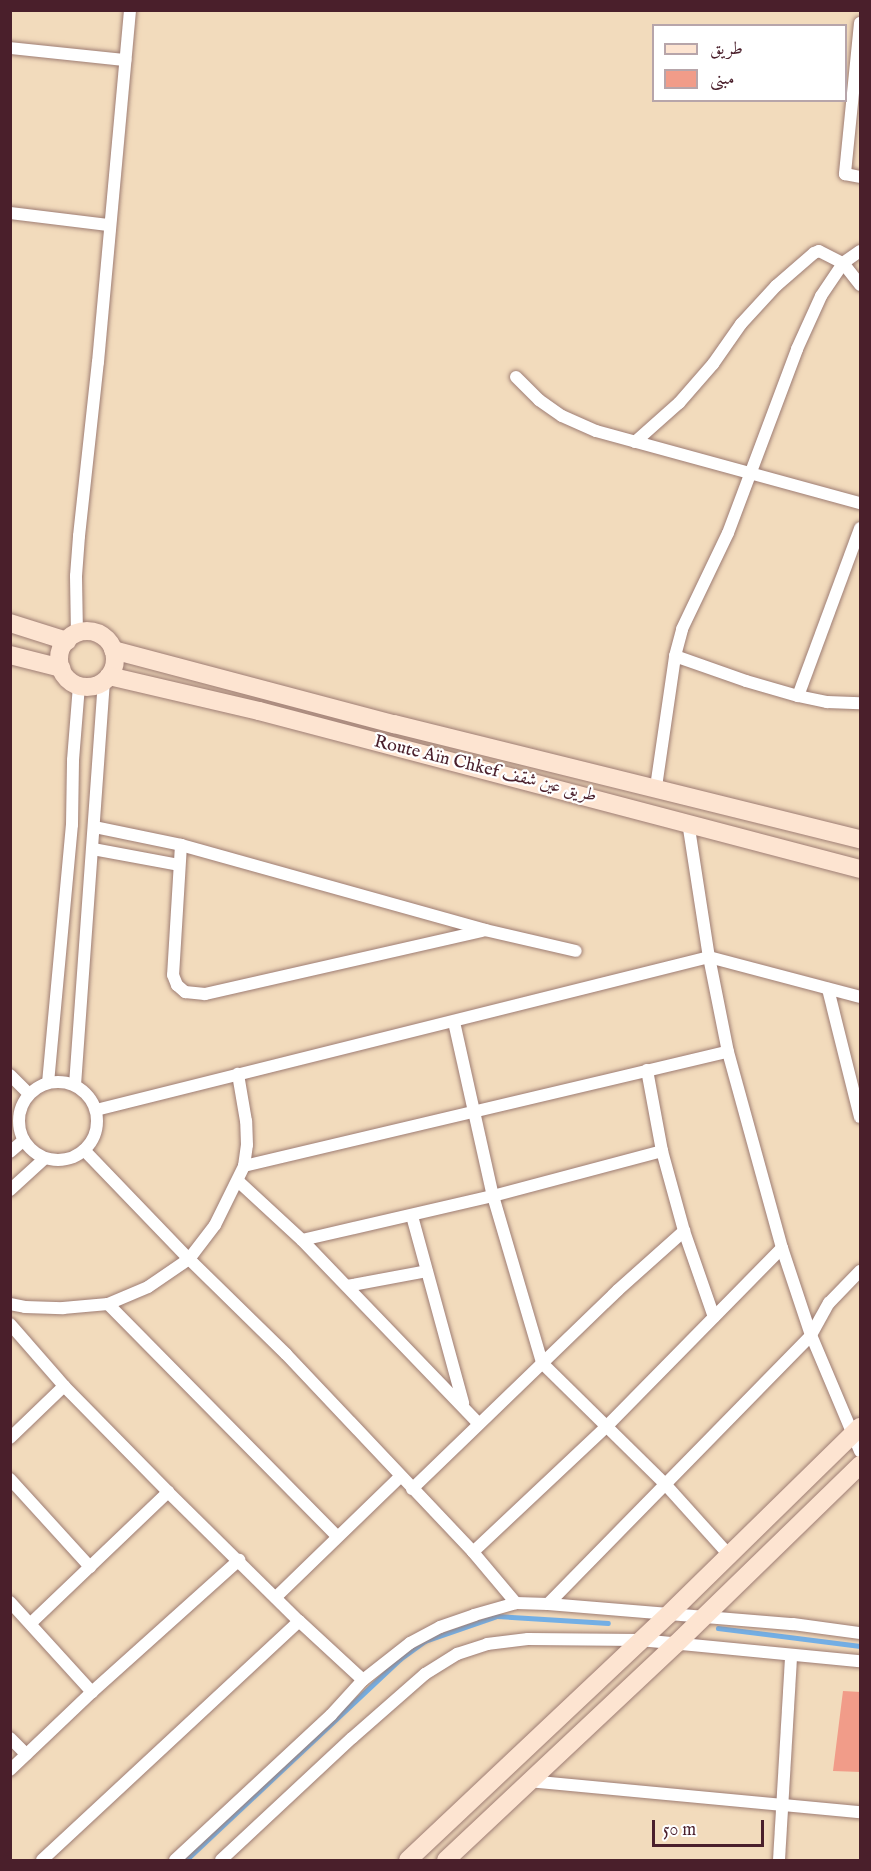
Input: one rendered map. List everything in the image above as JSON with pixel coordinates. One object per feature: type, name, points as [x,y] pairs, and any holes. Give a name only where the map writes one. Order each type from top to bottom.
[{"type":"main road","points":[[10,623],[72,638],[97,634],[107,640],[113,650],[114,663],[107,679],[94,686],[79,686],[69,680],[61,668],[60,654],[72,638]]},
{"type":"main road","name":"Route Aïn Chkef طريق عين شقف","points":[[113,650],[394,724],[861,838]]},
{"type":"main road","points":[[10,654],[61,668]]},
{"type":"main road","name":"Route Aïn Chkef طريق عين شقف","points":[[107,679],[259,711],[861,869]]},
{"type":"main road","points":[[408,1860],[669,1615],[728,1554],[856,1431]]},
{"type":"main road","points":[[446,1860],[704,1618],[861,1466]]},
{"type":"street","points":[[72,638],[76,566],[98,362],[108,225],[130,10]]},
{"type":"street","points":[[861,23],[845,174],[861,177]]},
{"type":"street","points":[[10,48],[125,60]]},
{"type":"street","points":[[10,213],[108,225]]},
{"type":"street","points":[[635,442],[679,403],[713,364],[741,324],[802,261],[819,251],[843,263],[861,285]]},
{"type":"street","points":[[656,787],[675,656],[682,629],[728,533],[797,349],[821,296],[843,263],[861,251]]},
{"type":"street","points":[[516,377],[539,400],[562,416],[596,431],[861,503]]},
{"type":"street","points":[[798,696],[861,528]]},
{"type":"street","points":[[675,656],[746,681],[798,696],[827,702],[861,703]]},
{"type":"street","points":[[75,1086],[95,827],[98,751],[107,679]]},
{"type":"street","points":[[48,1083],[72,825],[73,760],[79,686]]},
{"type":"street","points":[[688,822],[709,957],[728,1052],[782,1248],[811,1335],[856,1431],[861,1451]]},
{"type":"street","points":[[95,827],[181,845],[485,930],[576,951]]},
{"type":"street","points":[[181,845],[173,975],[177,985],[186,992],[205,994],[485,930]]},
{"type":"street","points":[[93,849],[179,865]]},
{"type":"street","points":[[96,1110],[709,957],[861,998]]},
{"type":"street","points":[[828,989],[861,1118]]},
{"type":"street","points":[[454,1022],[493,1196],[542,1363],[665,1484],[728,1554]]},
{"type":"street","points":[[244,1166],[728,1052]]},
{"type":"street","points":[[647,1070],[662,1151],[684,1231],[714,1317]]},
{"type":"street","points":[[10,1304],[25,1307],[63,1308],[108,1304],[148,1287],[189,1259],[215,1225],[244,1166],[247,1145],[246,1121],[238,1074]]},
{"type":"street","points":[[10,1075],[29,1094]]},
{"type":"street","points":[[62,1082],[75,1086],[87,1094],[96,1110],[96,1130],[84,1150],[69,1159],[45,1158],[31,1149],[24,1140],[19,1119],[21,1108],[29,1094],[48,1083],[62,1082]]},
{"type":"street","points":[[10,1152],[24,1140]]},
{"type":"street","points":[[84,1150],[189,1259],[286,1354],[399,1477],[473,1552],[516,1604]]},
{"type":"street","points":[[302,1240],[493,1196],[662,1151]]},
{"type":"street","points":[[10,1190],[45,1158]]},
{"type":"street","points":[[238,1181],[302,1240],[478,1424]]},
{"type":"street","points":[[412,1216],[463,1406]]},
{"type":"street","points":[[412,1489],[542,1363],[684,1231]]},
{"type":"street","points":[[473,1552],[606,1427],[782,1248]]},
{"type":"street","points":[[347,1286],[427,1271]]},
{"type":"street","points":[[548,1604],[811,1335],[829,1303],[861,1271]]},
{"type":"street","points":[[108,1304],[337,1536]]},
{"type":"street","points":[[10,1324],[64,1386],[168,1492],[299,1621],[363,1680]]},
{"type":"street","points":[[10,1438],[64,1386]]},
{"type":"street","points":[[276,1597],[399,1477]]},
{"type":"street","points":[[10,1479],[90,1567]]},
{"type":"street","points":[[31,1623],[168,1492]]},
{"type":"street","points":[[10,1770],[92,1692],[239,1560]]},
{"type":"street","points":[[10,1602],[92,1692]]},
{"type":"street","points":[[175,1860],[332,1715],[363,1680],[410,1643],[440,1627],[516,1604],[548,1604],[793,1624],[861,1633]]},
{"type":"street","points":[[42,1860],[299,1621]]},
{"type":"street","points":[[221,1860],[392,1701],[425,1674],[457,1654],[487,1644],[528,1639],[640,1640],[861,1661]]},
{"type":"street","points":[[779,1860],[791,1655]]},
{"type":"street","points":[[10,1738],[26,1754]]},
{"type":"street","points":[[529,1781],[861,1812]]},
{"type":"building","points":[[843,1691],[861,1692],[861,1772],[833,1771]]},
{"type":"waterway","points":[[186,1860],[400,1659],[425,1641],[497,1616],[608,1623]]},
{"type":"waterway","points":[[718,1628],[860,1646]]}]
